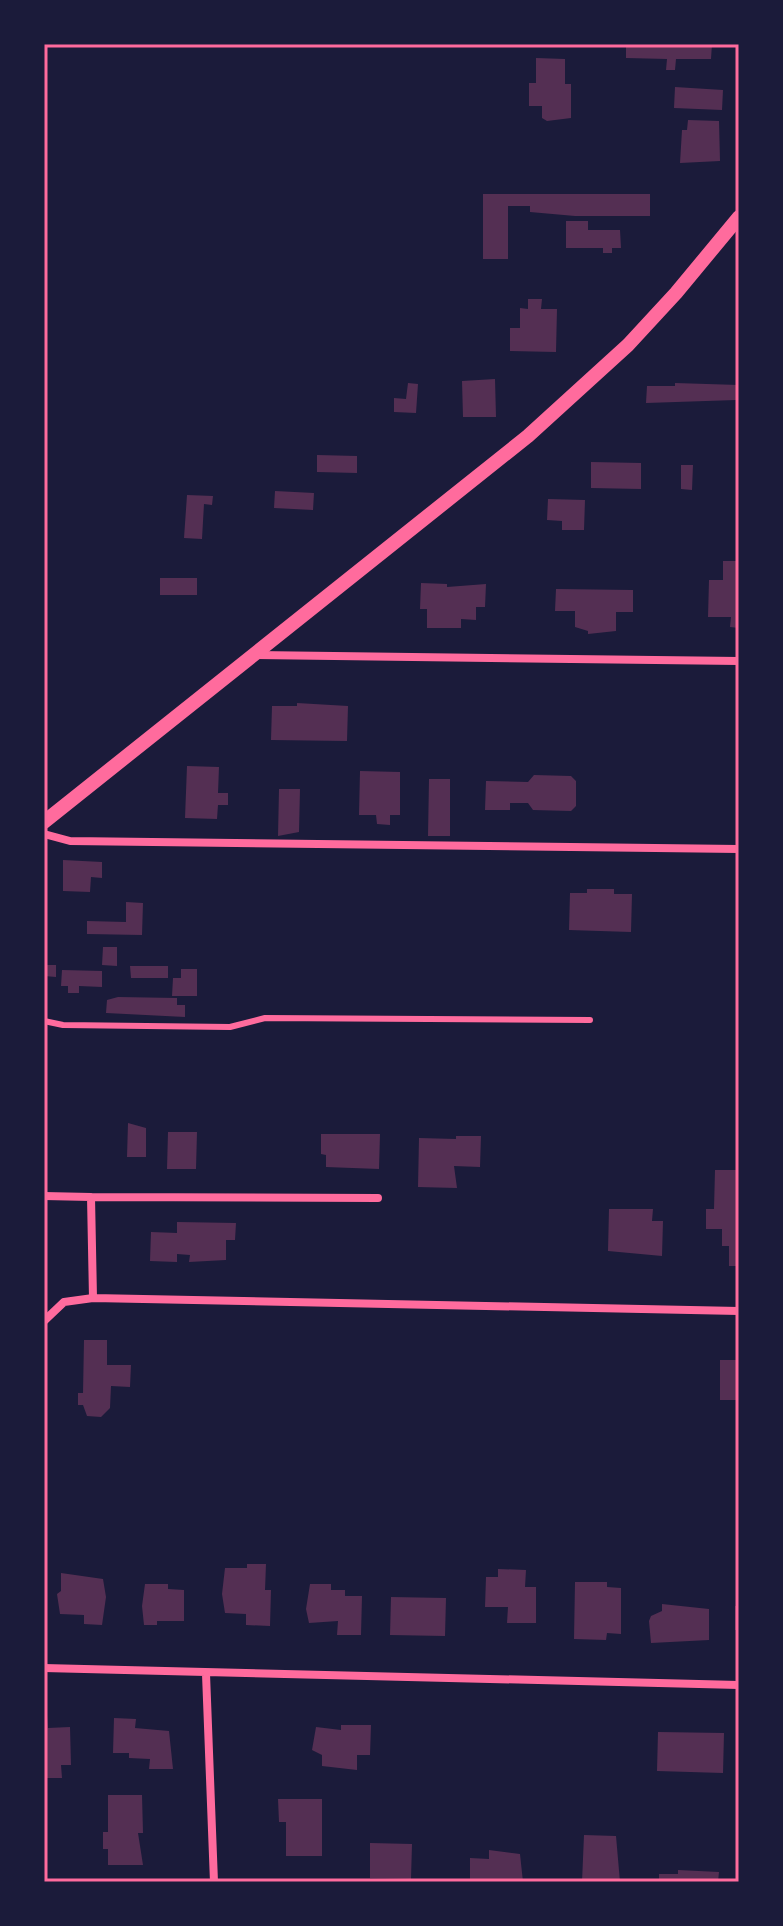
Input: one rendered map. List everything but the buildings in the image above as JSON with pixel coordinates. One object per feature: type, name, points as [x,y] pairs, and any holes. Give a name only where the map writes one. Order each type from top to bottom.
[{"type":"street","points":[[44,822],[483,474],[565,403],[667,303],[739,217]]},
{"type":"street","points":[[255,655],[739,661]]},
{"type":"street","points":[[44,834],[70,841],[739,849]]},
{"type":"street","points":[[44,1196],[378,1198]]},
{"type":"street","points":[[91,1197],[93,1298]]},
{"type":"street","points":[[44,1321],[64,1302],[93,1298],[739,1311]]},
{"type":"street","points":[[44,1668],[739,1685]]},
{"type":"street","points":[[206,1674],[214,1882]]},
{"type":"lane","points":[[44,1021],[63,1025],[230,1027],[265,1018],[590,1020]]}]
